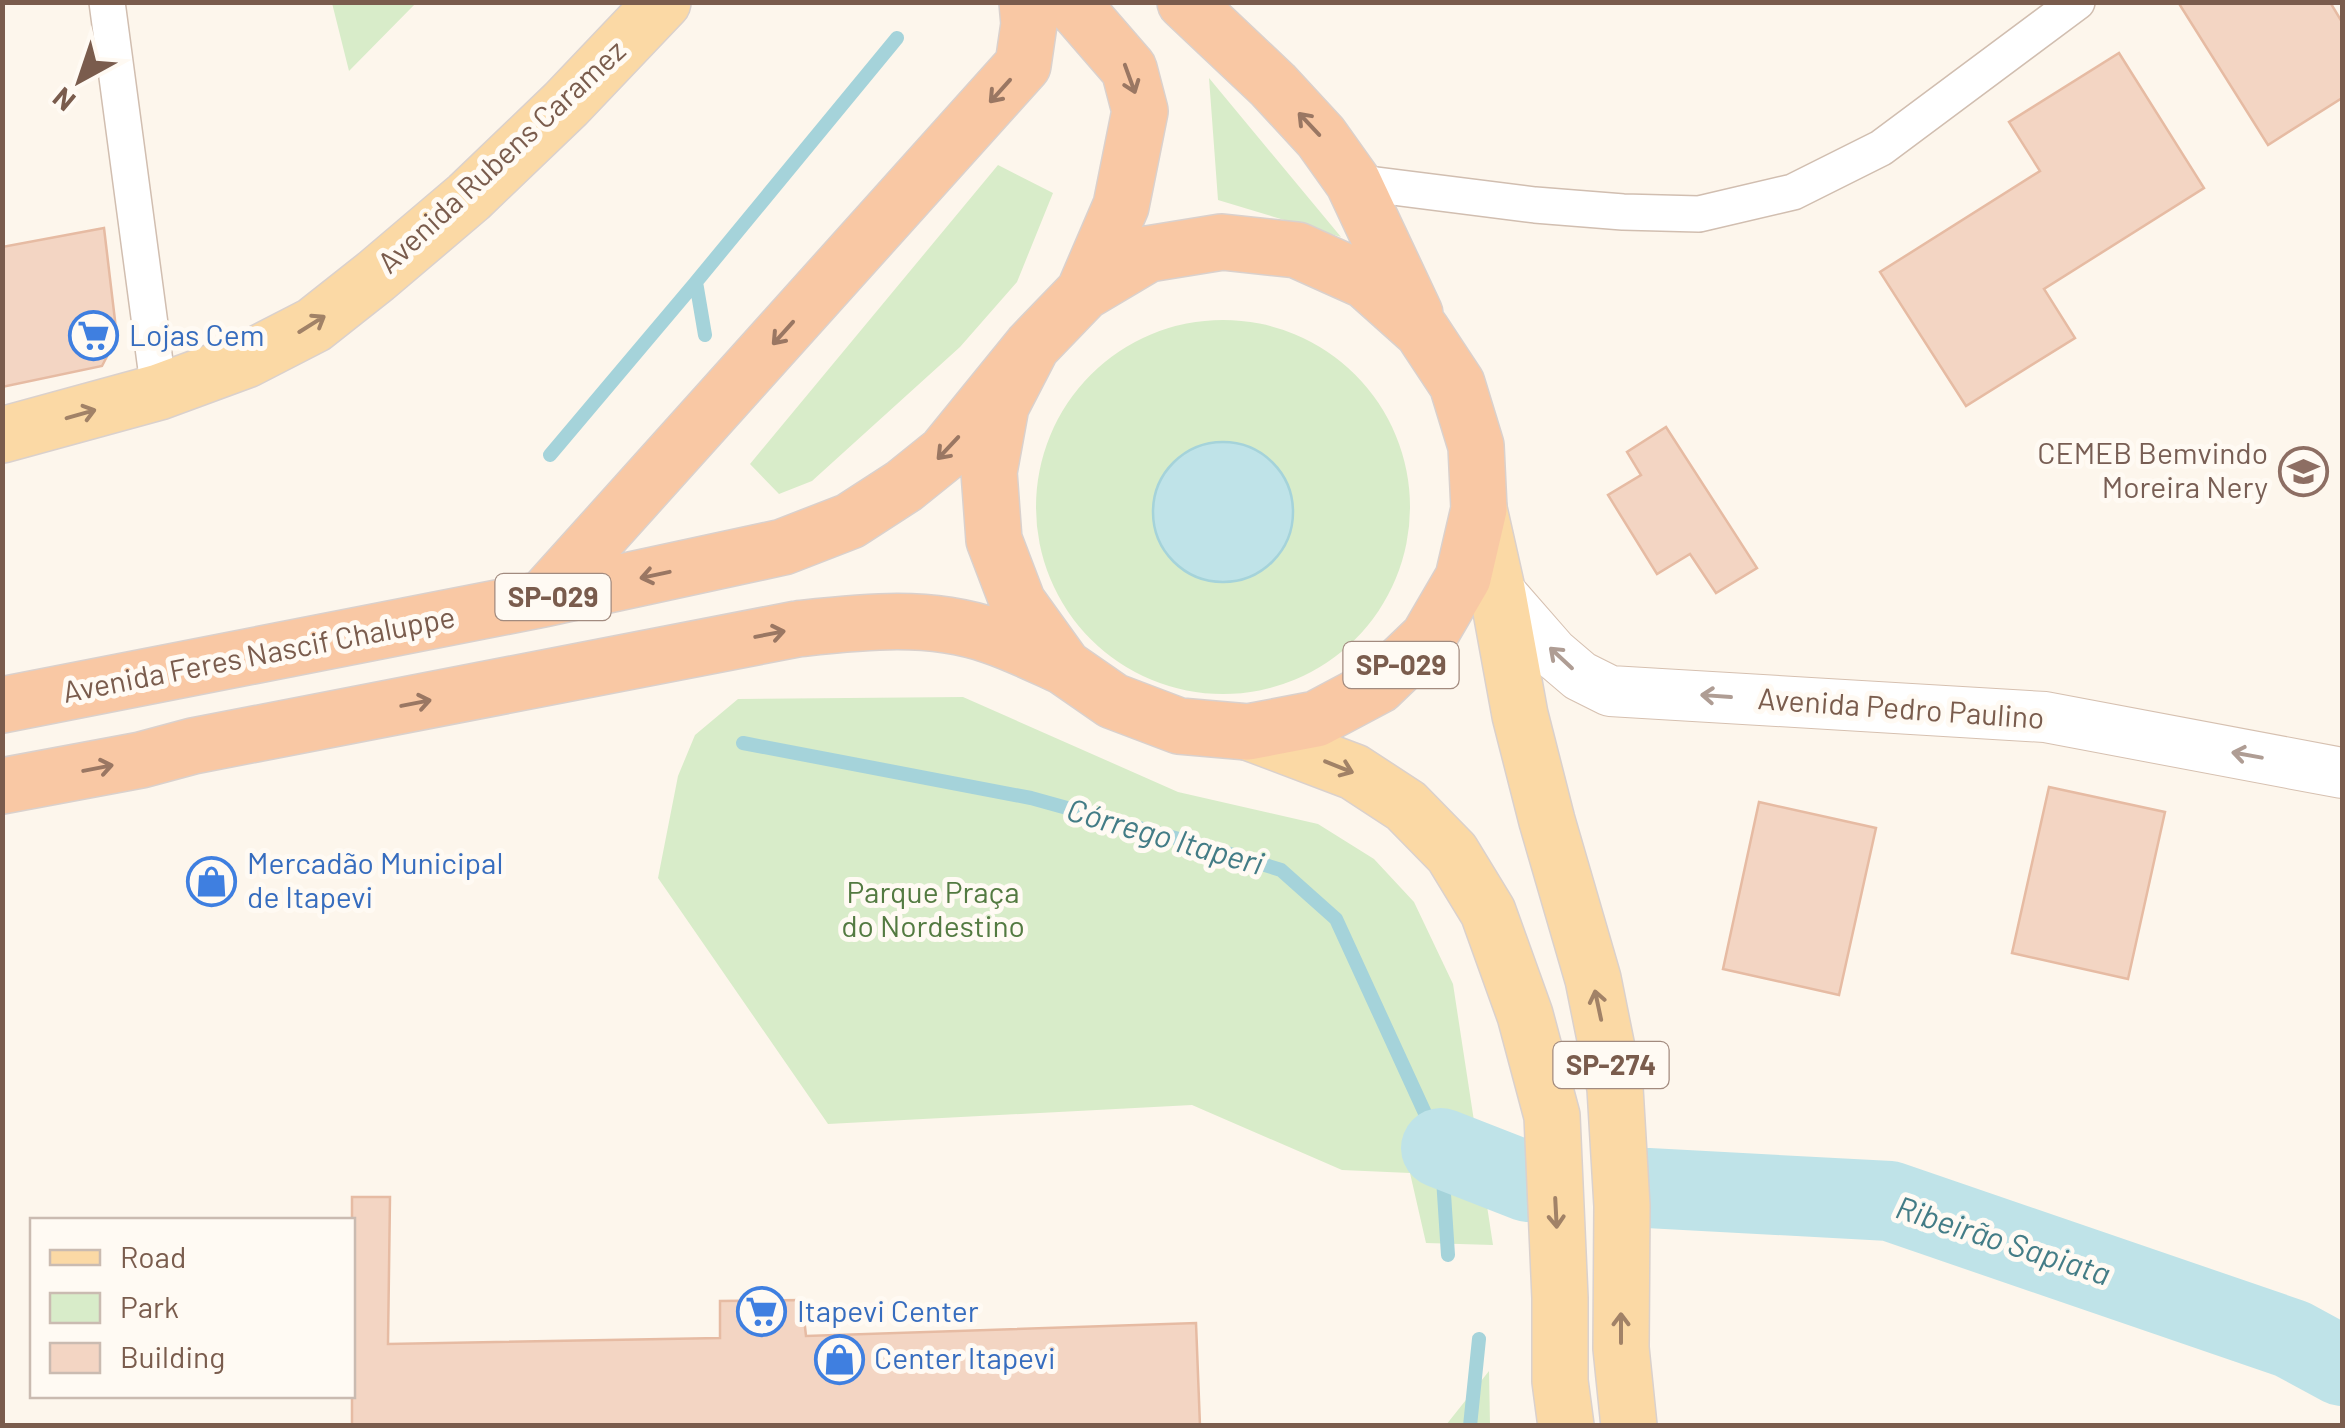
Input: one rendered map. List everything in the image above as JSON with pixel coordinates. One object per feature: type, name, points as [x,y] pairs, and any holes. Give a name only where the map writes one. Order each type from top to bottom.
[{"type":"highway","points":[[543,599],[1023,66],[1028,24],[1026,2]]},
{"type":"highway","name":"SP-029","points":[[1071,2],[1129,69],[1140,111],[1121,206],[1084,292]]},
{"type":"highway","name":"SP-029","points":[[2,786],[797,629],[866,622],[929,622],[990,635],[1064,666],[1114,700],[1179,726],[1248,732],[1316,719],[1378,686],[1428,638],[1462,578],[1479,510],[1476,446],[1456,384],[1422,331],[1353,182],[1320,136],[1185,2]]},
{"type":"highway","name":"SP-029","points":[[1064,666],[1018,604],[994,540],[989,472],[1002,406],[1032,346],[1084,292],[1148,254],[1222,242],[1297,250],[1366,281],[1422,331]]},
{"type":"highway","name":"Avenida Feres Nascif Chaluppe","points":[[2,705],[543,599],[784,547],[850,521],[946,453],[1032,346]]},
{"type":"main road","name":"Avenida Rubens Caramez","points":[[2,435],[159,392],[246,360],[314,325],[469,197],[566,104],[663,2]]},
{"type":"main road","name":"SP-274","points":[[1479,510],[1520,715],[1593,980],[1615,1088],[1622,1206],[1622,1348],[1629,1426]]},
{"type":"main road","name":"Avenida Pedro Paulino","points":[[1497,589],[1554,653],[1580,676],[1610,691],[2045,718],[2342,772]]},
{"type":"main road","name":"SP-274","points":[[1248,732],[1354,772],[1406,806],[1452,853],[1488,912],[1525,1016],[1552,1116],[1560,1381],[1566,1426]]},
{"type":"street","points":[[108,2],[159,392]]},
{"type":"street","points":[[1353,182],[1535,205],[1642,213],[1699,214],[1793,192],[1881,148],[2077,2]]},
{"type":"green space","points":[[332,2],[416,3],[349,71]]},
{"type":"green space","points":[[1209,78],[1341,237],[1218,200]]},
{"type":"green space","points":[[998,165],[1053,193],[1017,282],[960,347],[812,481],[779,494],[750,464]]},
{"type":"green space","points":[[1223,320],[1260,323],[1295,334],[1342,362],[1368,388],[1396,435],[1407,470],[1407,544],[1396,579],[1368,626],[1342,652],[1295,680],[1260,691],[1223,694],[1186,691],[1151,680],[1104,652],[1078,626],[1050,579],[1039,544],[1036,507],[1039,470],[1050,435],[1078,388],[1104,362],[1151,334],[1186,323]]},
{"type":"green space","name":"Parque Praça do Nordestino","points":[[963,697],[1178,792],[1318,824],[1374,859],[1414,902],[1453,984],[1493,1245],[1426,1243],[1410,1173],[1342,1170],[1192,1105],[828,1124],[658,878],[678,776],[695,735],[738,699]]},
{"type":"green space","points":[[1489,1371],[1490,1425],[1446,1425]]},
{"type":"water","points":[[1223,442],[1250,447],[1273,462],[1288,485],[1293,512],[1288,539],[1273,562],[1250,577],[1223,582],[1196,577],[1173,562],[1158,539],[1153,512],[1158,485],[1173,462],[1196,447]]},
{"type":"building","points":[[2178,2],[2330,2],[2342,22],[2342,98],[2268,145]]},
{"type":"building","points":[[2119,53],[2204,188],[2044,289],[2075,338],[1966,406],[1880,272],[2040,171],[2009,122]]},
{"type":"building","points":[[104,228],[117,337],[102,366],[2,387],[2,247]]},
{"type":"building","points":[[1666,427],[1757,568],[1716,593],[1690,554],[1657,574],[1608,495],[1641,475],[1627,452]]},
{"type":"building","points":[[2049,787],[2165,812],[2128,979],[2012,953]]},
{"type":"building","points":[[1759,802],[1876,828],[1839,995],[1723,969]]},
{"type":"building","name":"Itapevi Center","points":[[352,1197],[390,1197],[388,1344],[720,1338],[720,1301],[802,1300],[806,1336],[1196,1323],[1200,1426],[352,1426]]},
{"type":"waterway","name":"Córrego Itaperi","points":[[705,335],[696,282],[897,38]]},
{"type":"waterway","points":[[550,455],[696,282]]},
{"type":"waterway","name":"Córrego Itaperi","points":[[743,743],[1031,798],[1281,870],[1336,919],[1441,1148],[1448,1255]]},
{"type":"waterway","name":"Ribeirão Sapiata","points":[[1441,1148],[1528,1182]]},
{"type":"waterway","name":"Ribeirão Sapiata","points":[[1648,1188],[1890,1201],[2292,1339],[2342,1366]]},
{"type":"waterway","points":[[1470,1426],[1479,1339]]},
{"type":"place","name":"Lojas Cem","points":[[94,336]]},
{"type":"place","name":"CEMEB Bemvindo Moreira Nery","points":[[2303,471]]},
{"type":"place","name":"Mercadão Municipal de Itapevi","points":[[212,881]]},
{"type":"place","name":"Itapevi Center","points":[[762,1312]]},
{"type":"place","name":"Center Itapevi","points":[[839,1359]]}]
